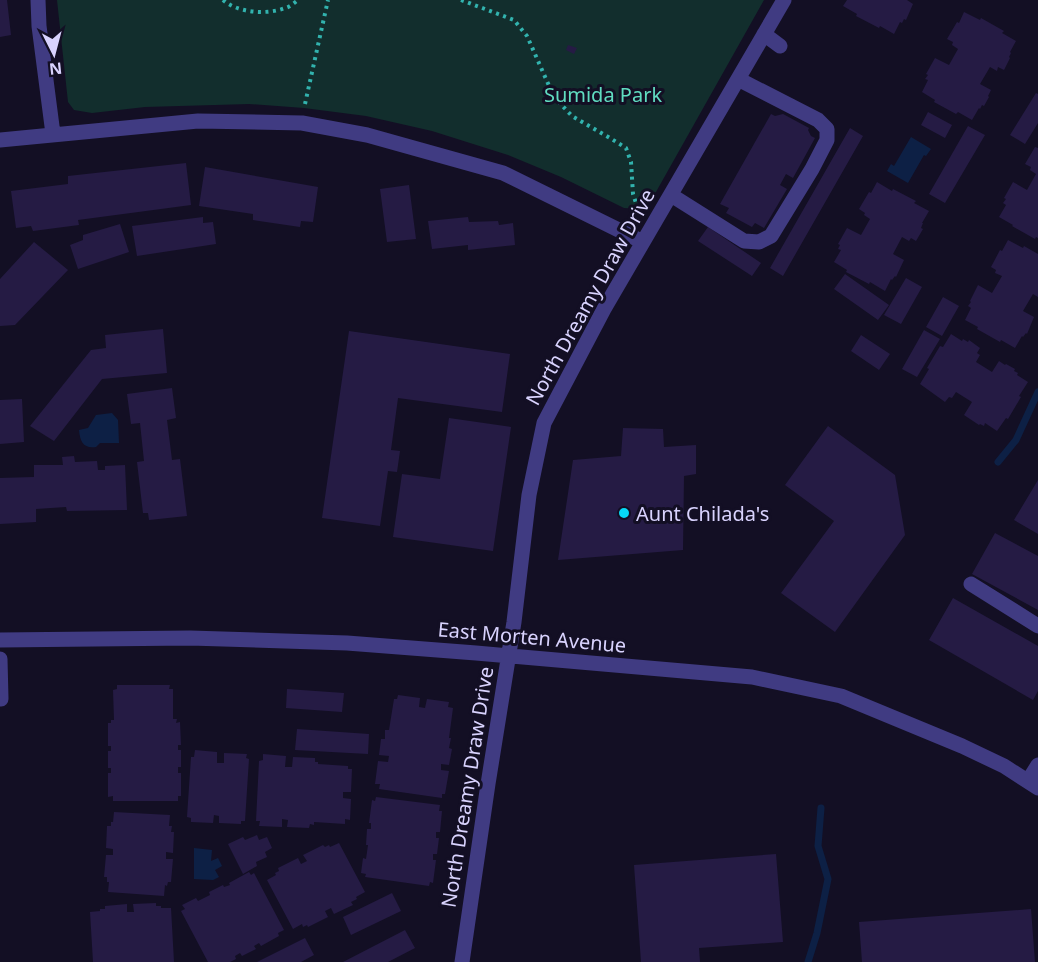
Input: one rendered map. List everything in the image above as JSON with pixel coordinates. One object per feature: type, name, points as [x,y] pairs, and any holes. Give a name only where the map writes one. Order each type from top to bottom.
[{"type":"street","points":[[38,0],[39,26],[53,134]]},
{"type":"street","name":"North Dreamy Draw Drive","points":[[462,962],[514,622],[529,495],[544,423],[597,322],[784,0]]},
{"type":"street","points":[[764,34],[780,46]]},
{"type":"street","points":[[671,195],[744,241],[759,242],[771,236],[812,169],[827,140],[827,129],[818,120],[738,79]]},
{"type":"street","points":[[0,140],[198,121],[302,123],[367,135],[503,173],[643,242]]},
{"type":"street","points":[[971,584],[1038,626]]},
{"type":"street","name":"East Morten Avenue","points":[[0,640],[201,638],[347,643],[752,677],[841,696],[962,746],[1004,766],[1033,785]]},
{"type":"street","points":[[0,659],[2,699]]},
{"type":"street","points":[[1033,785],[1038,765]]},
{"type":"path","points":[[223,0],[228,5],[257,13],[286,8],[298,0]]},
{"type":"path","points":[[305,104],[328,0]]},
{"type":"path","points":[[460,0],[513,20],[527,36],[554,97],[572,116],[626,148],[631,162],[633,194],[637,206]]},
{"type":"green space","name":"Sumida Park","points":[[57,0],[764,0],[652,199],[639,209],[624,208],[561,177],[508,155],[432,131],[366,116],[249,104],[145,107],[92,113],[74,110],[68,102]]},
{"type":"water","points":[[911,137],[931,149],[926,156],[924,155],[908,183],[887,171],[891,164],[894,166]]},
{"type":"water","points":[[112,413],[118,420],[119,443],[100,443],[96,447],[83,444],[79,430],[88,428],[96,415]]},
{"type":"water","points":[[194,848],[212,850],[211,861],[218,858],[222,866],[215,870],[219,877],[213,880],[194,879]]},
{"type":"building","points":[[0,0],[7,0],[11,35],[0,37]]},
{"type":"building","points":[[847,0],[907,0],[913,4],[906,20],[900,22],[894,34],[856,16],[857,14],[843,6]]},
{"type":"building","points":[[964,12],[980,20],[981,18],[1016,41],[1004,70],[998,67],[997,71],[990,67],[980,84],[991,90],[984,106],[979,108],[972,120],[934,102],[935,100],[922,92],[928,80],[925,79],[928,75],[926,74],[935,58],[949,65],[958,49],[952,45],[953,42],[947,39]]},
{"type":"building","points":[[568,45],[577,48],[574,54],[566,50]]},
{"type":"building","points":[[1036,93],[1038,94],[1038,123],[1025,144],[1010,135]]},
{"type":"building","points":[[928,112],[952,125],[945,138],[921,125]]},
{"type":"building","points":[[771,114],[775,116],[783,114],[809,128],[811,136],[815,138],[793,178],[786,174],[780,185],[787,189],[764,228],[755,223],[752,227],[726,213],[729,208],[720,204]]},
{"type":"building","points":[[968,126],[985,135],[945,203],[929,194]]},
{"type":"building","points":[[850,128],[863,136],[783,276],[770,268]]},
{"type":"building","points":[[1035,147],[1038,148],[1038,238],[1035,239],[999,217],[1006,205],[1003,203],[1006,199],[1004,198],[1013,182],[1027,190],[1036,174],[1030,170],[1031,167],[1025,164]]},
{"type":"building","points":[[186,163],[191,205],[78,220],[79,225],[33,231],[31,226],[16,228],[11,191],[68,184],[68,176]]},
{"type":"building","points":[[205,167],[318,187],[313,222],[301,221],[300,227],[253,220],[253,214],[199,206]]},
{"type":"building","points":[[877,182],[916,201],[914,203],[929,211],[916,241],[911,238],[909,241],[902,237],[893,254],[904,260],[896,277],[891,279],[885,291],[846,272],[847,270],[834,262],[841,250],[838,249],[840,245],[838,244],[847,228],[861,235],[870,219],[859,209]]},
{"type":"building","points":[[409,185],[416,239],[387,242],[380,189]]},
{"type":"building","points":[[203,217],[203,223],[213,222],[216,244],[137,256],[132,226]]},
{"type":"building","points":[[468,217],[469,222],[498,221],[499,225],[513,223],[515,245],[468,250],[468,245],[432,249],[428,221]]},
{"type":"building","points":[[120,224],[129,252],[78,269],[70,245],[83,240],[83,235]]},
{"type":"building","points":[[708,227],[761,263],[752,276],[698,241]]},
{"type":"building","points":[[1008,240],[1038,254],[1038,297],[1033,294],[1023,311],[1034,317],[1027,334],[1022,336],[1015,348],[1001,340],[1000,342],[965,320],[971,308],[968,306],[978,285],[992,293],[1002,276],[995,273],[996,270],[991,267]]},
{"type":"building","points":[[34,242],[68,270],[15,325],[0,326],[0,279]]},
{"type":"building","points":[[845,274],[889,305],[878,320],[834,289]]},
{"type":"building","points":[[906,278],[922,287],[901,324],[884,315]]},
{"type":"building","points":[[943,297],[959,306],[942,336],[926,327]]},
{"type":"building","points":[[163,329],[167,373],[102,379],[54,441],[30,426],[91,350],[106,348],[105,335]]},
{"type":"building","points":[[924,330],[940,339],[917,377],[902,369]]},
{"type":"building","points":[[349,331],[510,354],[502,412],[398,398],[391,450],[400,451],[397,472],[388,471],[380,526],[322,518]]},
{"type":"building","points":[[951,334],[962,341],[963,339],[968,342],[969,340],[980,348],[977,353],[980,355],[976,362],[992,372],[999,361],[1015,369],[1017,375],[1028,382],[1008,419],[1006,418],[997,431],[985,423],[984,426],[979,425],[964,415],[972,402],[956,392],[945,402],[920,384],[940,346],[943,347]]},
{"type":"building","points":[[861,335],[890,354],[879,370],[851,351]]},
{"type":"building","points":[[172,388],[176,418],[167,420],[172,460],[180,459],[187,516],[149,520],[148,513],[143,513],[137,462],[144,461],[140,423],[131,424],[127,394]]},
{"type":"building","points":[[22,399],[24,442],[0,444],[0,400]]},
{"type":"building","points":[[449,418],[511,427],[493,551],[393,537],[402,474],[440,479]]},
{"type":"building","points":[[828,426],[895,475],[905,535],[835,632],[781,593],[834,521],[785,485]]},
{"type":"building","name":"Aunt Chilada's","points":[[623,428],[663,429],[664,447],[696,445],[696,474],[684,476],[683,550],[558,560],[573,460],[621,456]]},
{"type":"building","points":[[74,456],[75,462],[97,461],[98,470],[105,470],[105,466],[125,465],[127,510],[67,511],[66,507],[36,509],[36,522],[0,524],[0,478],[34,477],[34,465],[63,465],[62,457]]},
{"type":"building","points":[[1038,480],[1038,534],[1014,520]]},
{"type":"building","points":[[995,533],[1038,556],[1038,610],[972,574]]},
{"type":"building","points":[[953,598],[1038,646],[1038,691],[1033,700],[929,640]]},
{"type":"building","points":[[117,685],[170,685],[169,689],[173,689],[173,719],[177,719],[176,723],[180,722],[181,745],[178,745],[178,750],[181,750],[181,767],[178,767],[178,773],[181,773],[181,796],[178,796],[178,801],[113,801],[113,796],[108,797],[108,773],[111,773],[111,768],[108,768],[108,751],[111,751],[111,746],[108,746],[108,723],[114,720],[113,690],[117,689]]},
{"type":"building","points":[[287,689],[344,693],[342,712],[286,708]]},
{"type":"building","points":[[398,695],[420,698],[419,707],[425,708],[427,699],[449,702],[448,707],[453,708],[449,738],[451,738],[449,748],[452,749],[449,765],[441,764],[441,770],[449,771],[445,794],[442,794],[442,798],[379,789],[380,784],[375,784],[378,761],[388,762],[389,756],[379,755],[381,739],[385,739],[385,730],[389,730],[394,699],[397,699]]},
{"type":"building","points":[[297,729],[369,734],[368,754],[295,750]]},
{"type":"building","points":[[195,750],[217,752],[217,763],[224,763],[224,753],[247,754],[246,758],[249,759],[245,821],[241,821],[241,824],[219,823],[219,816],[214,815],[213,823],[191,822],[191,818],[187,817],[191,757],[194,757]]},
{"type":"building","points":[[263,754],[286,756],[285,767],[292,767],[293,757],[315,758],[318,764],[348,766],[348,769],[352,769],[351,792],[343,792],[343,798],[351,799],[350,820],[345,819],[345,824],[314,822],[314,825],[310,824],[309,828],[287,827],[288,820],[282,819],[282,827],[259,826],[260,821],[256,821],[259,761],[263,760]]},
{"type":"building","points":[[376,797],[440,805],[439,811],[442,811],[440,832],[436,832],[436,838],[439,838],[437,854],[433,854],[433,860],[436,860],[433,883],[430,882],[429,886],[365,877],[366,874],[361,873],[368,845],[366,845],[367,829],[371,829],[371,823],[369,823],[372,800],[375,801]]},
{"type":"building","points":[[114,812],[170,815],[169,826],[172,826],[171,832],[174,832],[173,853],[166,852],[166,859],[173,859],[171,882],[165,885],[164,896],[108,892],[109,882],[107,882],[107,877],[104,877],[106,855],[113,855],[113,849],[106,848],[107,826],[111,826],[113,822]]},
{"type":"building","points":[[257,835],[259,840],[267,837],[272,848],[265,852],[267,857],[256,862],[257,866],[243,874],[228,844],[243,837],[245,840]]},
{"type":"building","points":[[339,843],[365,892],[351,902],[353,905],[334,914],[331,908],[325,911],[328,917],[308,927],[307,925],[303,927],[302,924],[293,929],[267,880],[276,875],[278,868],[298,858],[301,864],[307,861],[303,855],[323,845],[330,847]]},
{"type":"building","points":[[776,854],[783,942],[699,948],[700,962],[641,962],[634,865]]},
{"type":"building","points":[[249,872],[251,875],[254,873],[284,930],[278,933],[279,936],[261,946],[259,943],[254,946],[256,949],[242,956],[240,953],[230,962],[208,962],[181,911],[185,909],[182,905],[196,898],[198,901],[210,895],[209,892],[223,885],[224,887],[230,885],[229,883]]},
{"type":"building","points":[[392,893],[401,911],[351,935],[343,917]]},
{"type":"building","points":[[156,903],[156,906],[161,906],[161,908],[171,908],[174,962],[93,962],[90,912],[105,909],[105,906],[127,904],[127,912],[134,912],[133,904]]},
{"type":"building","points":[[1031,909],[1035,962],[862,962],[859,922]]},
{"type":"building","points":[[405,930],[415,948],[388,962],[343,962]]},
{"type":"building","points":[[305,938],[314,955],[301,962],[257,962]]},
{"type":"waterway","points":[[998,462],[1016,440],[1038,392]]},
{"type":"waterway","points":[[808,962],[817,933],[828,879],[818,846],[821,808]]},
{"type":"place","name":"Aunt Chilada's","points":[[624,513]]}]
